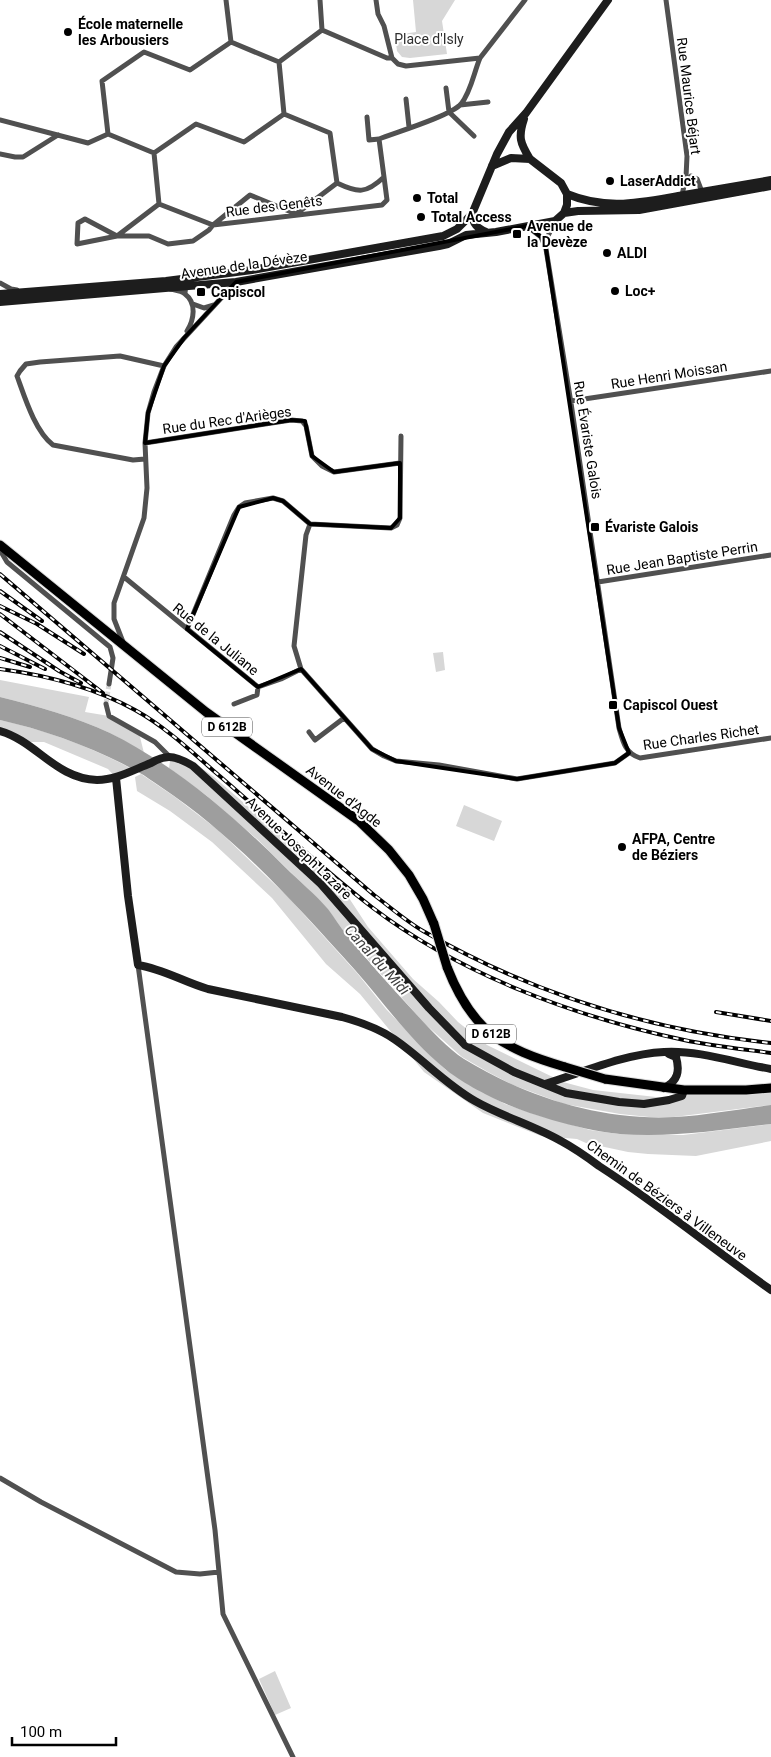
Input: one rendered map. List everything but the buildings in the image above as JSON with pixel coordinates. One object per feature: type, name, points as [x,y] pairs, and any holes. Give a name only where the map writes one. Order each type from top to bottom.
[{"type":"main road","points":[[525,116],[520,132],[522,145],[530,159],[561,183],[567,194],[567,205],[564,213],[555,221],[488,233],[479,229],[473,221],[472,214],[492,166],[509,132],[525,116],[608,0]]},
{"type":"main road","points":[[492,166],[511,158],[530,159]]},
{"type":"main road","points":[[567,194],[579,199],[612,204],[639,204],[771,180]]},
{"type":"main road","points":[[564,213],[639,210],[771,186]]},
{"type":"main road","name":"Avenue de la Dévèze","points":[[1,295],[166,282],[252,270],[442,236],[454,231],[472,214]]},
{"type":"main road","name":"Avenue de la Dévèze","points":[[0,302],[167,288],[185,290],[439,246],[448,244],[466,235],[488,233]]},
{"type":"main road","name":"Avenue d'Agde","points":[[0,545],[206,712],[359,821],[389,850],[409,875],[423,899],[434,924],[447,966],[463,1002],[483,1029],[504,1043],[533,1058],[605,1079],[684,1090]]},
{"type":"main road","points":[[0,731],[13,734],[68,774],[95,780],[116,778],[170,757]]},
{"type":"main road","name":"Avenue Joseph Lazare","points":[[170,757],[182,759],[194,766],[321,884],[429,1008],[465,1045],[514,1072],[566,1093],[619,1102],[644,1104],[682,1096],[684,1090]]},
{"type":"main road","points":[[116,778],[128,896],[138,965]]},
{"type":"main road","name":"Chemin de Béziers à Villeneuve","points":[[138,965],[156,968],[208,989],[362,1022],[382,1032],[394,1039],[440,1077],[475,1101],[560,1140],[604,1169],[658,1205],[771,1290]]},
{"type":"main road","points":[[664,1088],[672,1084],[677,1078],[679,1067],[676,1057],[665,1052]]},
{"type":"main road","points":[[545,1084],[616,1061],[644,1054],[665,1052],[693,1053],[771,1069]]},
{"type":"main road","name":"D 612B","points":[[684,1090],[771,1088]]},
{"type":"street","points":[[226,0],[231,42]]},
{"type":"street","points":[[320,0],[322,30]]},
{"type":"street","points":[[376,0],[378,14],[384,26],[392,58],[398,64],[406,66],[480,58]]},
{"type":"street","points":[[367,117],[369,140],[379,139],[449,112],[460,104],[466,96],[480,58],[525,0]]},
{"type":"street","name":"Rue Maurice Béjart","points":[[666,0],[687,156],[686,178],[682,195]]},
{"type":"street","points":[[279,62],[322,30]]},
{"type":"street","points":[[322,30],[392,58]]},
{"type":"street","points":[[231,42],[279,62]]},
{"type":"street","points":[[108,134],[102,81],[144,52],[190,70],[231,42]]},
{"type":"street","points":[[279,62],[284,114]]},
{"type":"street","points":[[446,88],[449,112],[474,136]]},
{"type":"street","points":[[406,99],[409,127]]},
{"type":"street","points":[[460,104],[488,102]]},
{"type":"street","points":[[154,153],[196,124],[244,142],[284,114]]},
{"type":"street","points":[[284,114],[330,133],[337,183]]},
{"type":"street","points":[[0,120],[88,143],[108,134],[154,153]]},
{"type":"street","points":[[0,154],[23,157],[58,135]]},
{"type":"street","points":[[337,183],[353,191],[364,191],[375,186],[384,177],[379,139]]},
{"type":"street","points":[[154,153],[159,204]]},
{"type":"street","points":[[691,176],[697,179],[702,192]]},
{"type":"street","name":"Rue des Genêts","points":[[117,236],[149,236],[168,244],[193,241],[209,230],[212,225],[382,205],[386,200],[384,177]]},
{"type":"street","points":[[159,204],[212,225],[250,195],[296,214],[337,183]]},
{"type":"street","points":[[117,236],[85,219],[78,223],[77,244],[117,236],[159,204]]},
{"type":"street","name":"Rue Évariste Galois","points":[[546,249],[548,236],[555,221]]},
{"type":"street","name":"Rue Évariste Galois","points":[[527,226],[541,237],[546,249],[571,402],[619,728],[622,741],[628,753]]},
{"type":"street","points":[[184,338],[193,315],[193,304],[185,290],[186,283],[190,280],[237,275],[252,270]]},
{"type":"street","points":[[125,647],[114,620],[114,602],[144,518],[146,488],[145,443],[148,413],[164,366],[184,338],[236,282]]},
{"type":"street","points":[[0,283],[11,290],[27,292]]},
{"type":"street","points":[[0,283],[1,295],[30,295],[53,298]]},
{"type":"street","points":[[193,304],[204,308],[215,304]]},
{"type":"street","points":[[145,459],[133,460],[53,445],[45,439],[40,430],[17,376],[26,364],[101,357],[120,356],[164,366]]},
{"type":"street","name":"Rue Henri Moissan","points":[[571,402],[771,371]]},
{"type":"street","name":"Rue du Rec d'Arièges","points":[[145,443],[302,421],[306,426],[312,456],[322,466],[334,472],[400,463]]},
{"type":"street","points":[[187,629],[234,515],[239,507],[245,503],[273,498],[282,501],[310,524],[391,528],[397,525],[400,518],[401,436]]},
{"type":"street","points":[[301,668],[294,646],[306,535],[310,524]]},
{"type":"street","points":[[0,550],[7,562],[110,647],[113,658],[109,684]]},
{"type":"street","name":"Rue Jean Baptiste Perrin","points":[[598,582],[771,555]]},
{"type":"street","name":"Rue de la Juliane","points":[[124,577],[258,687],[281,679],[301,668]]},
{"type":"street","name":"Rue Charles Richet","points":[[301,668],[372,748],[396,761],[461,769],[517,779],[614,763],[628,753],[640,758],[771,738]]},
{"type":"street","points":[[234,704],[257,695],[258,687]]},
{"type":"street","points":[[106,704],[109,716],[156,742],[170,757]]},
{"type":"street","points":[[308,732],[315,740],[344,718]]},
{"type":"street","points":[[138,965],[214,1520],[223,1614],[293,1757]]},
{"type":"street","points":[[0,1478],[41,1502],[176,1572],[200,1574],[219,1572]]},
{"type":"highlighted area","points":[[527,226],[541,237],[546,249],[619,728],[629,753],[615,763],[517,779],[396,761],[372,749],[301,669],[258,687],[187,629],[239,507],[273,498],[283,501],[310,524],[391,528],[400,518],[400,463],[334,472],[312,456],[305,421],[291,420],[145,443],[148,413],[164,366],[184,338],[236,282]]},
{"type":"green space","name":"Place d'Isly","points":[[413,0],[455,0],[442,21],[447,54],[410,58],[402,57],[397,51],[395,35],[416,32]]},
{"type":"green space","points":[[443,652],[445,670],[436,672],[433,653]]},
{"type":"green space","points":[[0,680],[89,697],[85,712],[109,716],[139,733],[144,753],[97,727],[42,708],[0,697]]},
{"type":"green space","points":[[0,720],[33,728],[66,740],[100,753],[130,768],[116,778],[108,769],[44,742],[25,742],[0,734]]},
{"type":"green space","points":[[180,759],[191,760],[214,777],[322,871],[349,898],[368,927],[413,979],[458,1022],[487,1045],[563,1082],[593,1090],[665,1098],[708,1092],[771,1088],[771,1105],[674,1117],[620,1114],[564,1104],[513,1085],[462,1057],[425,1024],[347,936],[327,908],[257,839],[207,796],[169,768],[170,761]]},
{"type":"green space","points":[[141,774],[218,830],[289,898],[357,973],[386,1009],[430,1055],[446,1070],[478,1089],[505,1104],[590,1130],[618,1134],[683,1135],[771,1124],[771,1141],[696,1156],[648,1154],[628,1152],[586,1143],[577,1139],[541,1136],[483,1113],[424,1072],[360,994],[326,964],[272,898],[212,842],[170,811],[137,791],[135,777]]},
{"type":"green space","points":[[464,805],[502,821],[494,841],[456,826]]},
{"type":"green space","points":[[275,1671],[291,1708],[275,1715],[259,1679]]},
{"type":"shaded area","points":[[0,697],[56,712],[110,733],[181,776],[224,810],[323,903],[372,966],[439,1038],[458,1055],[488,1073],[513,1085],[565,1104],[620,1115],[675,1117],[771,1105],[771,1124],[677,1134],[639,1135],[611,1133],[552,1120],[510,1106],[489,1096],[450,1073],[420,1046],[310,920],[263,872],[214,827],[144,775],[106,756],[71,741],[0,720]]},
{"type":"tunnel","points":[[106,704],[109,684]]},
{"type":"railway","points":[[0,574],[374,895],[423,931],[506,973],[591,1005],[680,1029],[771,1043]]},
{"type":"railway","points":[[0,591],[42,621]]},
{"type":"railway","points":[[0,606],[37,624],[84,654]]},
{"type":"railway","points":[[0,614],[103,693]]},
{"type":"railway","points":[[0,632],[59,671],[81,683]]},
{"type":"railway","points":[[0,646],[45,669]]},
{"type":"railway","points":[[0,658],[30,667]]},
{"type":"railway","points":[[0,669],[52,679],[87,689],[120,702],[146,716],[186,747],[373,908],[407,932],[444,954],[482,973],[521,991],[602,1019],[695,1042],[771,1053]]},
{"type":"railway","points":[[716,1012],[771,1021]]},
{"type":"place","name":"École maternelle les Arbousiers","points":[[68,32]]},
{"type":"place","name":"LaserAddict","points":[[610,181]]},
{"type":"place","name":"Total","points":[[417,198]]},
{"type":"place","name":"Total Access","points":[[421,217]]},
{"type":"place","name":"Avenue de la Devèze","points":[[517,234]]},
{"type":"place","name":"ALDI","points":[[607,253]]},
{"type":"place","name":"Loc+","points":[[615,291]]},
{"type":"place","name":"Capiscol","points":[[201,292]]},
{"type":"place","name":"Évariste Galois","points":[[595,527]]},
{"type":"place","name":"Capiscol Ouest","points":[[613,705]]},
{"type":"place","name":"AFPA, Centre de Béziers","points":[[622,847]]},
{"type":"water label","name":"Canal du Midi","points":[[377,960]]}]
